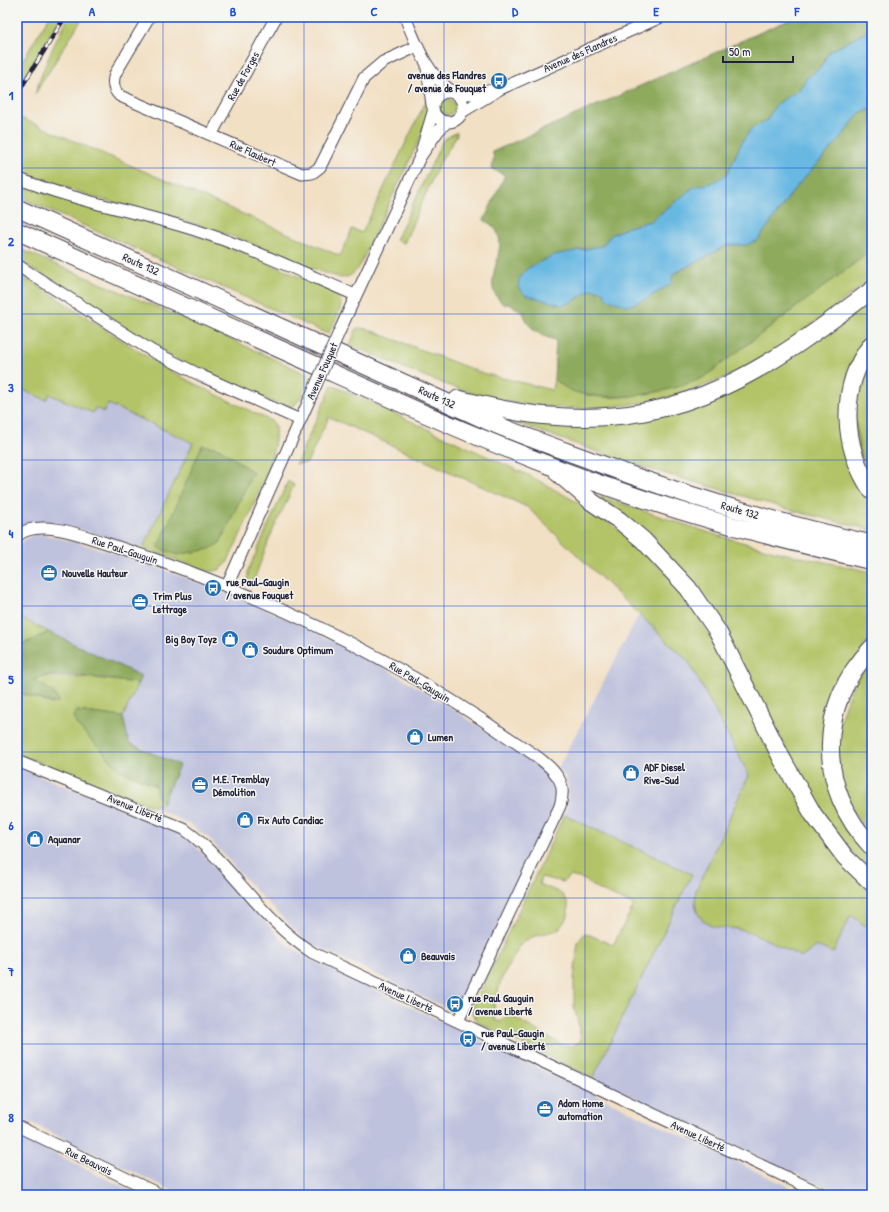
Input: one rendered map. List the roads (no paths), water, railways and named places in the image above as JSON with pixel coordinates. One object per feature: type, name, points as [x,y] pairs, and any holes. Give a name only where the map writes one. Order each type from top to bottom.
[{"type":"highway","name":"Route 132","points":[[17,208],[504,428],[612,469],[748,512],[872,544]]},
{"type":"highway","name":"Route 132","points":[[17,231],[411,408],[549,465],[628,494],[722,523],[792,543],[872,561]]},
{"type":"highway","points":[[426,392],[519,412],[560,417],[605,417],[662,408],[708,394],[754,372],[791,349],[872,290]]},
{"type":"highway","points":[[872,344],[859,366],[851,387],[848,420],[849,438],[854,458],[872,491]]},
{"type":"highway","points":[[549,465],[592,502],[619,520],[643,540],[670,566],[688,588],[718,632],[782,759],[814,814],[842,853],[872,883]]},
{"type":"highway","points":[[872,648],[855,669],[840,697],[833,722],[830,753],[833,778],[841,802],[854,825],[872,847]]},
{"type":"street","name":"Rue Flaubert","points":[[149,17],[115,74],[113,83],[116,92],[120,96],[302,174],[312,173],[320,167],[364,78],[383,62],[418,46]]},
{"type":"street","name":"Rue de Forges","points":[[211,135],[276,17]]},
{"type":"street","name":"Avenue Fouquet","points":[[405,17],[427,67],[433,108],[420,157]]},
{"type":"street","name":"Avenue des Flandres","points":[[462,112],[500,89],[661,17]]},
{"type":"street","name":"Avenue Fouquet","points":[[427,67],[438,80],[455,93]]},
{"type":"street","name":"Avenue des Flandres","points":[[455,93],[473,94],[500,89]]},
{"type":"street","points":[[440,93],[455,93],[462,101],[462,112],[457,119],[447,122],[437,118],[433,108],[435,98],[440,93]]},
{"type":"street","name":"Avenue Fouquet","points":[[226,586],[355,295],[420,157],[438,131],[447,122]]},
{"type":"street","points":[[17,178],[78,200],[206,234],[239,246],[355,295]]},
{"type":"street","points":[[17,265],[53,286],[117,329],[165,358],[300,420]]},
{"type":"street","name":"Rue Paul-Gauguin","points":[[17,536],[24,531],[36,528],[59,530],[127,550],[226,586],[305,620],[413,677],[520,745],[548,766],[560,780],[563,798],[559,811],[458,1022]]},
{"type":"street","name":"Avenue Liberté","points":[[17,761],[184,829],[199,840],[278,925],[301,946],[327,960],[824,1195]]},
{"type":"street","name":"Rue Beauvais","points":[[17,1126],[161,1195]]},
{"type":"water","points":[[872,29],[872,108],[858,115],[839,140],[796,187],[758,240],[746,245],[728,245],[673,274],[671,284],[646,299],[628,306],[607,299],[603,291],[591,289],[572,302],[562,305],[525,295],[518,287],[520,277],[528,268],[554,255],[602,246],[611,235],[628,227],[651,221],[694,187],[714,182],[727,174],[742,142],[751,129],[767,120],[775,106],[788,96],[798,91],[807,78],[821,67],[829,52]]},
{"type":"railway","points":[[17,94],[65,17]]},
{"type":"place","name":"avenue des Flandres / avenue de Fouquet","points":[[499,81]]},
{"type":"place","name":"Nouvelle Hauteur","points":[[49,573]]},
{"type":"place","name":"rue Paul-Gaugin / avenue Fouquet","points":[[213,588]]},
{"type":"place","name":"Trim Plus Lettrage","points":[[140,602]]},
{"type":"place","name":"Big Boy Toyz","points":[[230,639]]},
{"type":"place","name":"Soudure Optimum","points":[[250,650]]},
{"type":"place","name":"Lumen","points":[[415,737]]},
{"type":"place","name":"ADF Diesel Rive-Sud","points":[[631,773]]},
{"type":"place","name":"M.E. Tremblay Démolition","points":[[200,785]]},
{"type":"place","name":"Fix Auto Candiac","points":[[245,820]]},
{"type":"place","name":"Aquanar","points":[[35,839]]},
{"type":"place","name":"Beauvais","points":[[408,956]]},
{"type":"place","name":"rue Paul Gauguin / avenue Liberté","points":[[455,1004]]},
{"type":"place","name":"rue Paul-Gaugin / avenue Liberté","points":[[468,1039]]},
{"type":"place","name":"Adom Home automation","points":[[545,1109]]}]
